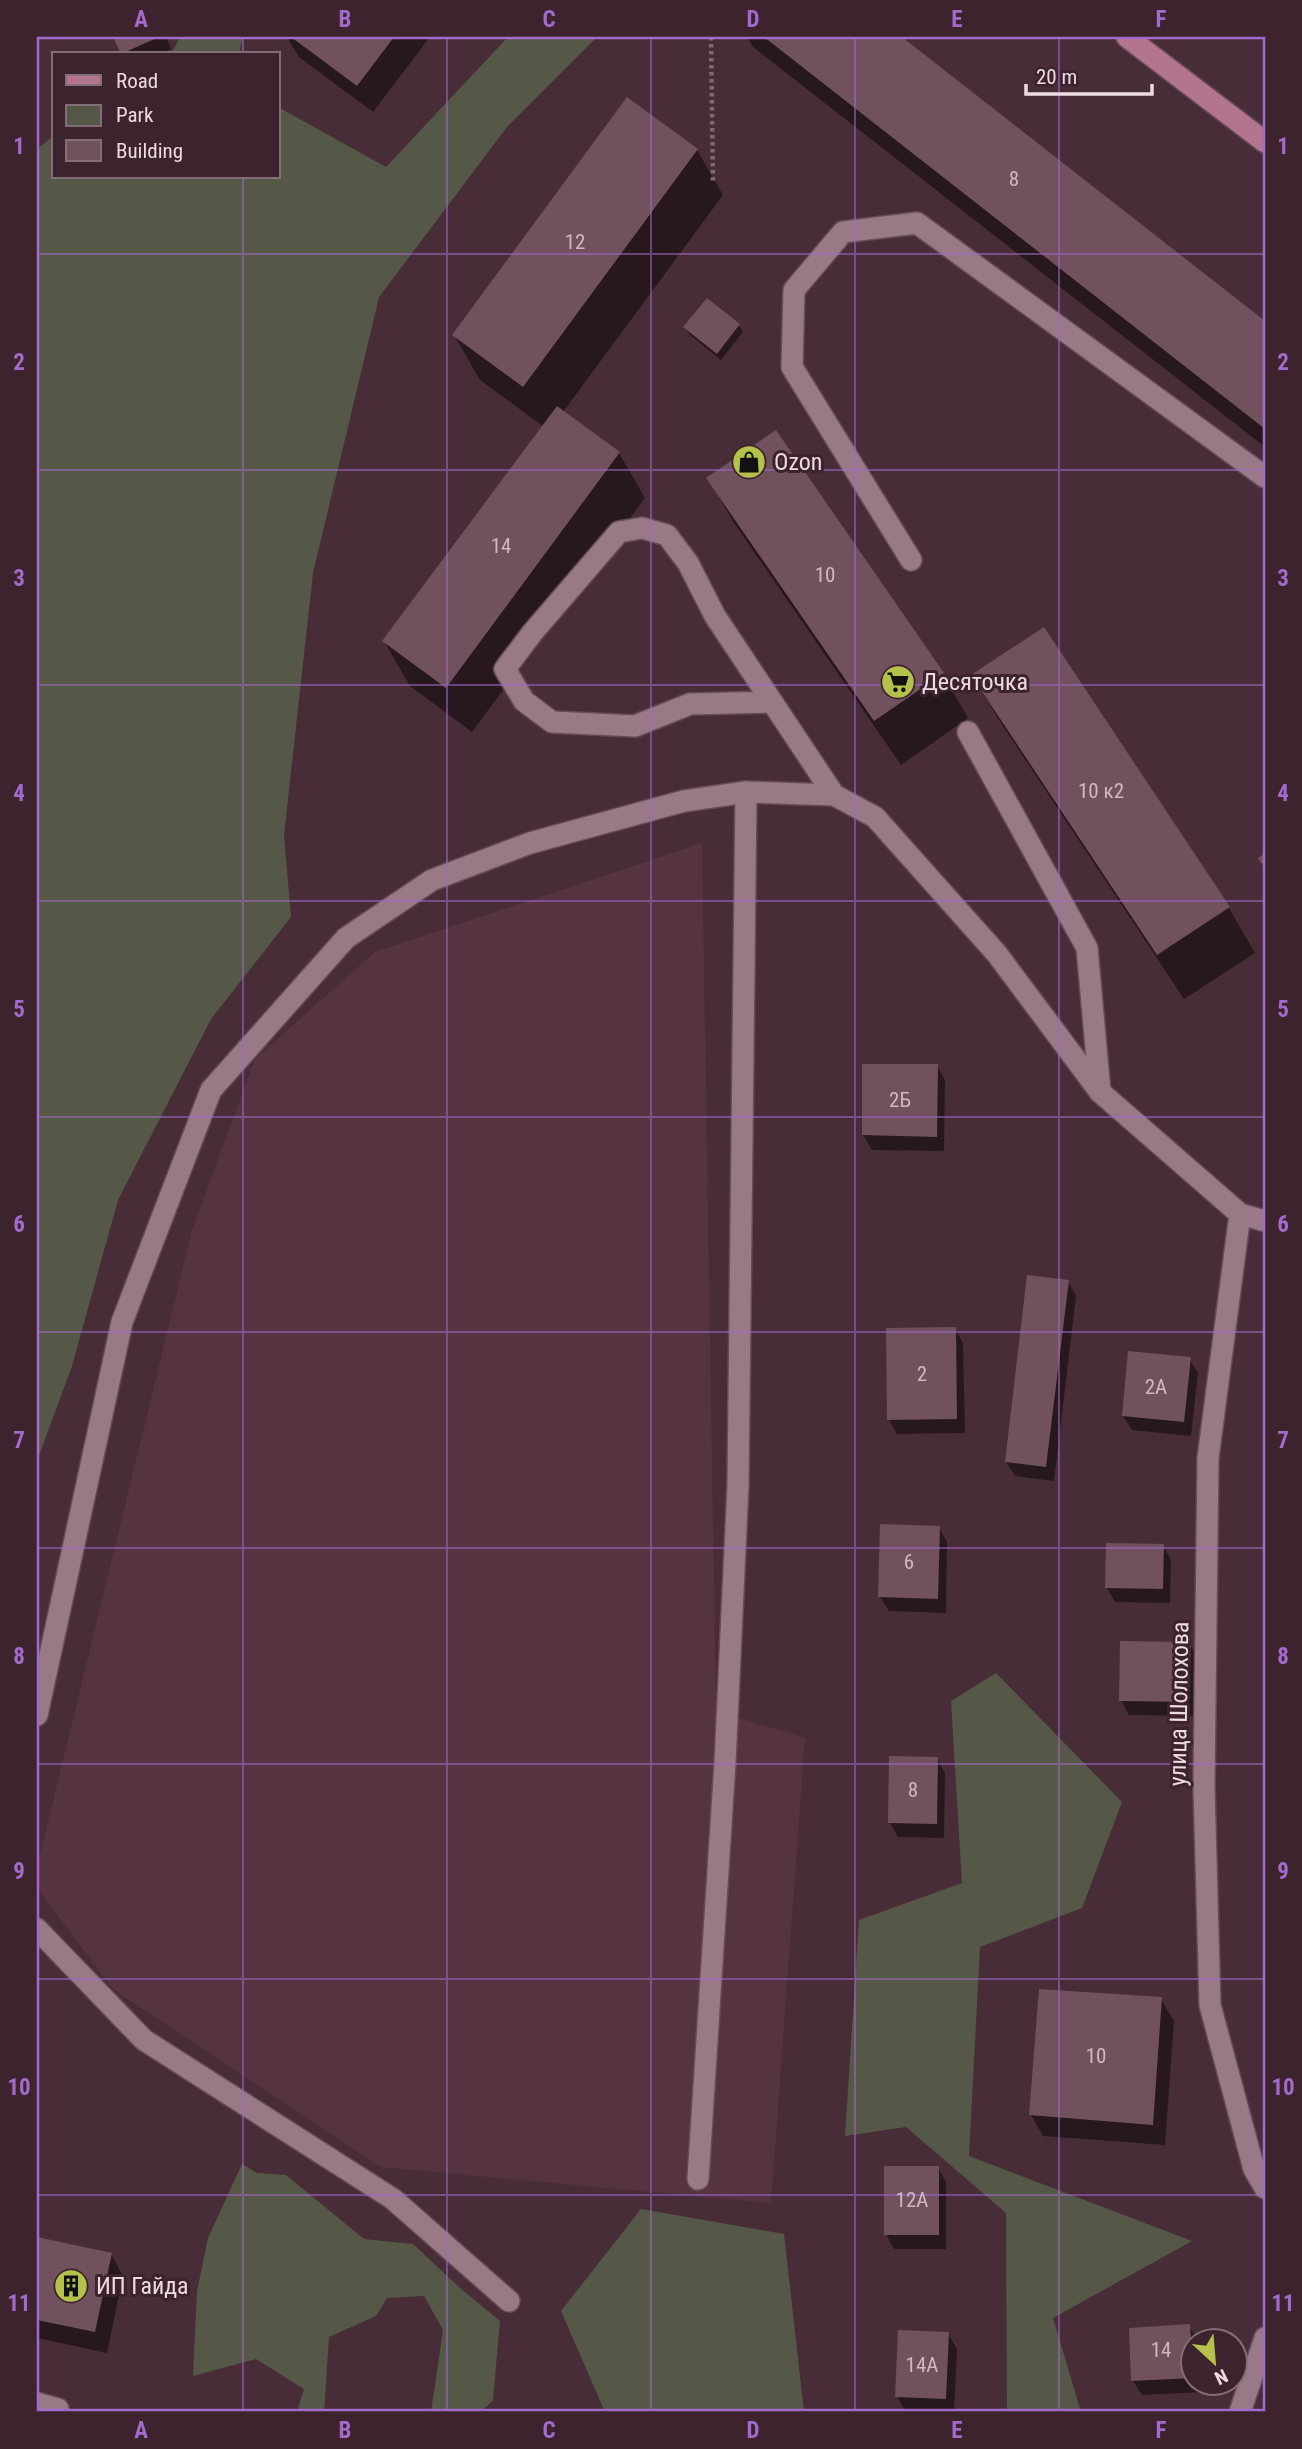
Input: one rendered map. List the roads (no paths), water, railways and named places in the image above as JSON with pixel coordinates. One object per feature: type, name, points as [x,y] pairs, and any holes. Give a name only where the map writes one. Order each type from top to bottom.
[{"type":"street","points":[[1127,37],[1265,142]]},
{"type":"street","points":[[911,560],[792,367],[794,290],[843,232],[917,223],[1265,477]]},
{"type":"street","points":[[771,702],[690,704],[635,726],[552,722],[524,701],[505,669],[533,632],[619,532],[642,528],[667,535],[688,563],[715,616],[834,795]]},
{"type":"street","points":[[968,732],[1087,948],[1100,1092]]},
{"type":"street","points":[[698,2179],[726,1763],[738,1485],[746,792]]},
{"type":"street","points":[[37,1714],[122,1322],[211,1090],[346,938],[432,880],[530,843],[684,801],[746,792],[834,795],[875,817],[998,954],[1100,1092],[1240,1214],[1265,1221]]},
{"type":"street","name":"улица Шолохова","points":[[1240,1214],[1208,1458],[1204,1787],[1210,2005],[1254,2169],[1265,2188]]},
{"type":"street","points":[[37,1929],[144,2040],[394,2199],[509,2301]]},
{"type":"street","points":[[1240,2412],[1265,2338]]},
{"type":"street","points":[[37,2403],[58,2409]]},
{"type":"place","name":"Ozon","points":[[749,462]]},
{"type":"place","name":"Десяточка","points":[[898,682]]},
{"type":"place","name":"ИП Гайда","points":[[71,2286]]}]
